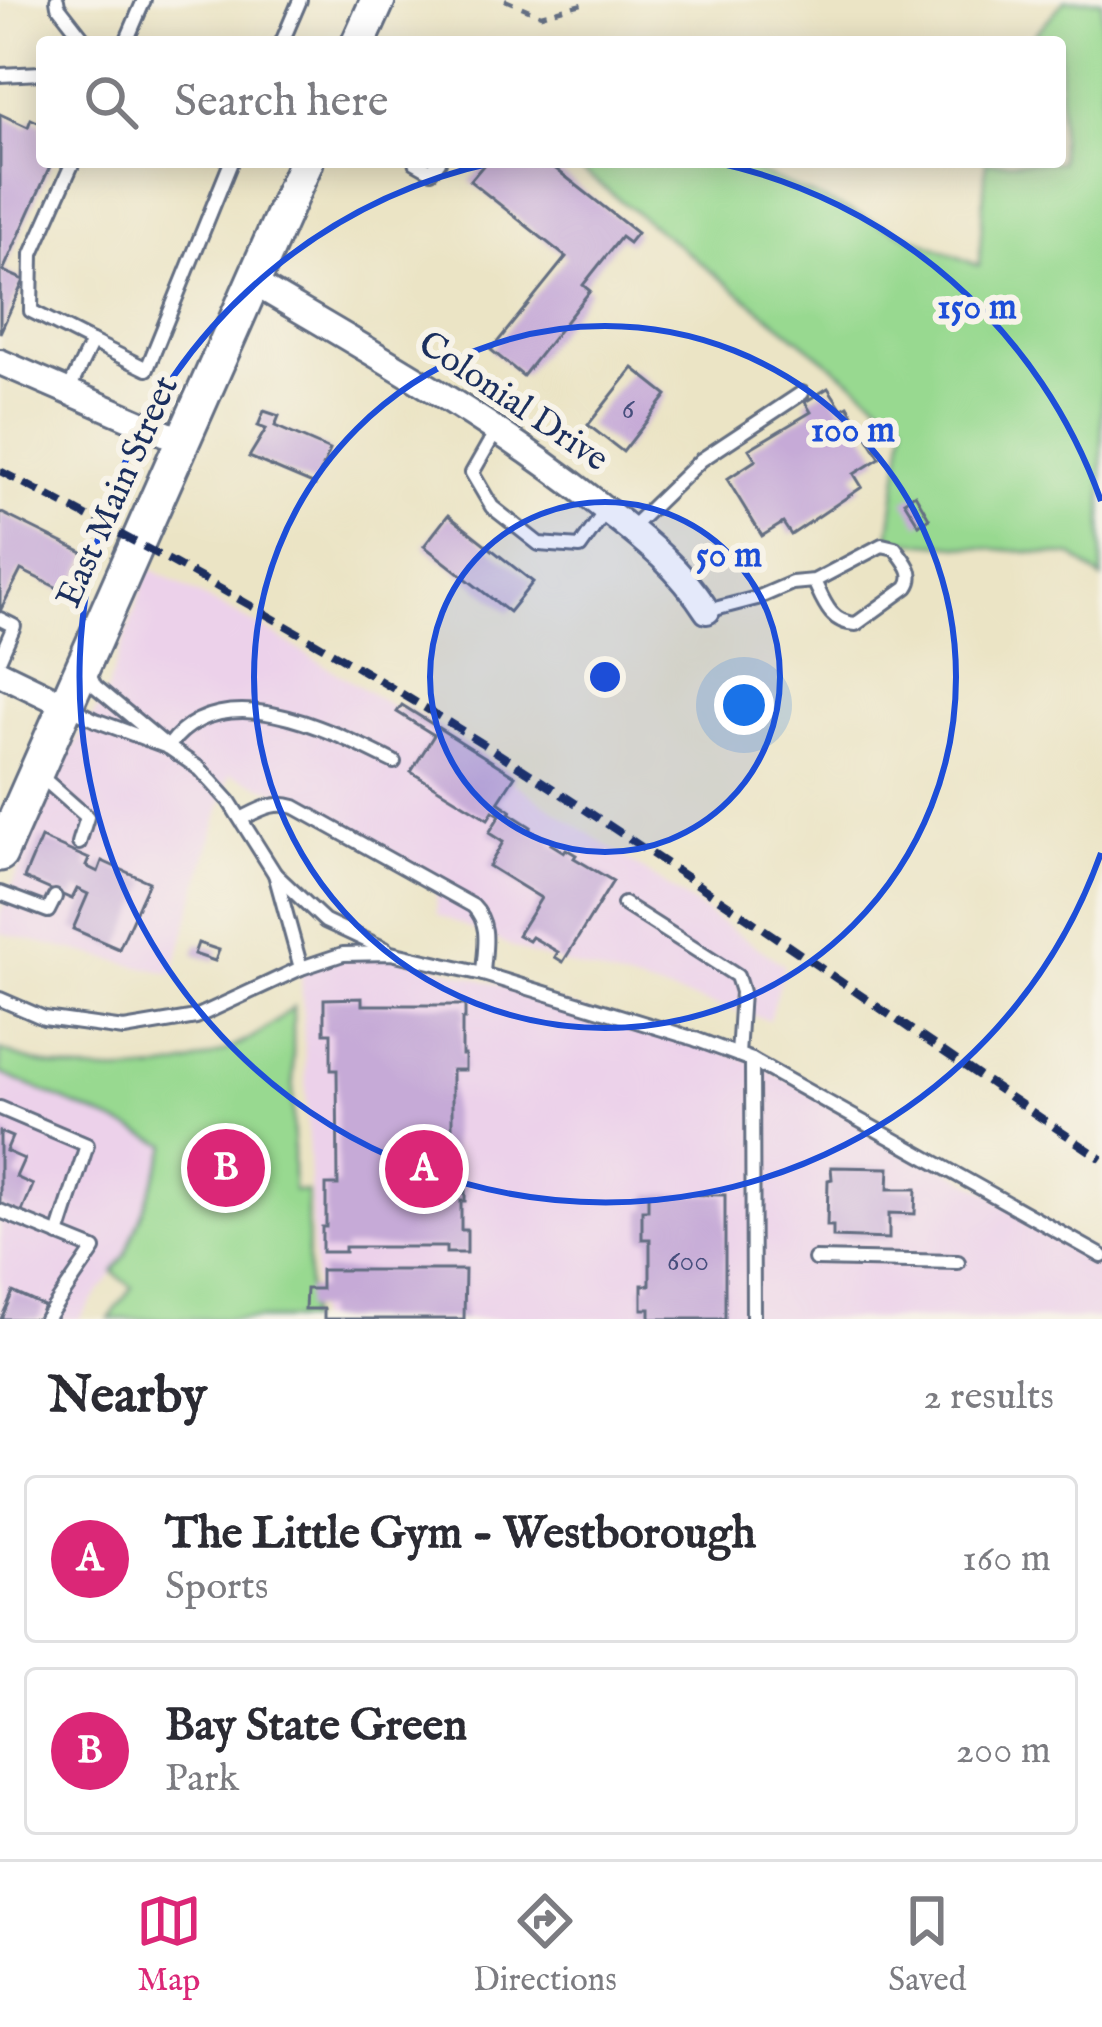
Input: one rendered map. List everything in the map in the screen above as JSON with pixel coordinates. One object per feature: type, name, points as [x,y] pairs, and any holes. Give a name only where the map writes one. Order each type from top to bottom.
[{"type":"main road","points":[[362,36],[378,0]]},
{"type":"main road","name":"East Main Street","points":[[0,854],[303,168]]},
{"type":"street","name":"Colonial Drive","points":[[254,283],[421,380],[540,458],[665,556],[707,611]]},
{"type":"street","points":[[0,362],[184,442]]},
{"type":"street","points":[[0,673],[64,704]]},
{"type":"lane","points":[[57,0],[81,36]]},
{"type":"lane","points":[[129,36],[144,0]]},
{"type":"lane","points":[[285,36],[300,0]]},
{"type":"lane","points":[[0,75],[36,73]]},
{"type":"lane","points":[[70,168],[32,254],[31,311],[147,369],[229,168]]},
{"type":"lane","points":[[68,392],[92,342]]},
{"type":"lane","points":[[630,529],[701,460],[802,393]]},
{"type":"lane","points":[[497,430],[472,473],[491,507],[539,544],[580,547],[606,510]]},
{"type":"lane","points":[[707,611],[792,583],[814,581],[882,544],[895,548],[912,573],[907,587],[856,624],[830,613],[814,581]]},
{"type":"lane","points":[[0,619],[14,626],[0,658]]},
{"type":"lane","points":[[84,663],[95,686],[200,769],[230,801],[275,874],[301,968]]},
{"type":"lane","points":[[64,704],[168,747]]},
{"type":"lane","points":[[168,747],[182,728],[199,720],[251,711],[302,719],[394,762]]},
{"type":"lane","points":[[36,772],[87,817],[79,844]]},
{"type":"lane","points":[[241,818],[282,803],[295,807],[473,906],[485,924],[483,974]]},
{"type":"lane","points":[[275,874],[326,921],[392,952],[483,974],[752,1060],[1102,1256]]},
{"type":"lane","points":[[0,893],[48,911],[55,897]]},
{"type":"lane","points":[[624,904],[736,976],[742,992],[737,1055]]},
{"type":"lane","points":[[0,999],[44,1018],[124,1029],[196,1017],[301,968],[343,954],[392,952]]},
{"type":"lane","points":[[752,1060],[753,1319]]},
{"type":"lane","points":[[0,1108],[87,1145],[58,1234]]},
{"type":"lane","points":[[0,1211],[94,1250],[46,1319]]},
{"type":"lane","points":[[815,1259],[958,1262]]},
{"type":"path","points":[[505,0],[541,15],[584,0]]},
{"type":"shaded area","points":[[149,568],[270,632],[474,756],[784,965],[769,1020],[529,954],[437,914],[436,886],[286,795],[230,774],[173,974],[0,933],[0,913],[66,757],[104,699]]},
{"type":"shaded area","points":[[391,953],[752,1060],[1102,1256],[1102,1319],[316,1319],[301,968],[343,954]]},
{"type":"shaded area","points":[[0,1073],[168,1145],[125,1256],[79,1319],[0,1319]]},
{"type":"green space","points":[[1065,0],[1102,0],[1102,579],[1073,556],[889,540],[905,422],[579,168],[748,168],[979,266],[986,168],[1066,168],[1066,36],[1033,36]]},
{"type":"green space","points":[[293,1007],[293,1191],[307,1192],[308,1319],[109,1319],[132,1287],[113,1272],[125,1256],[168,1145],[0,1073],[0,1050],[75,1070],[153,1070],[228,1050]]},
{"type":"building","points":[[0,114],[28,127],[31,119],[36,121],[36,168],[49,168],[3,271],[24,280],[0,333]]},
{"type":"building","points":[[481,168],[555,168],[637,233],[629,243],[621,237],[583,285],[590,291],[523,376],[491,350],[566,257],[470,181]]},
{"type":"building","points":[[633,368],[667,395],[623,452],[588,425]]},
{"type":"building","points":[[828,388],[842,409],[848,406],[880,458],[854,474],[862,487],[791,535],[783,523],[762,536],[727,479],[756,460],[749,449],[811,412],[805,402]]},
{"type":"building","points":[[264,411],[279,416],[275,426],[330,450],[315,485],[249,457],[266,429],[258,426]]},
{"type":"building","points":[[915,494],[929,518],[919,525],[904,501]]},
{"type":"building","points":[[0,512],[89,556],[70,594],[21,570],[0,611]]},
{"type":"building","points":[[448,515],[533,582],[509,612],[424,546]]},
{"type":"building","points":[[402,705],[515,776],[498,802],[529,830],[613,881],[563,962],[555,957],[558,952],[532,937],[529,941],[518,935],[541,898],[489,866],[503,842],[489,833],[500,815],[493,811],[488,819],[411,772],[434,735],[397,712]]},
{"type":"building","points":[[41,838],[89,859],[86,866],[98,872],[102,861],[149,882],[119,949],[73,929],[88,894],[77,889],[72,899],[24,878]]},
{"type":"building","points":[[198,943],[219,950],[215,961],[194,954]]},
{"type":"building","points":[[362,998],[362,1005],[465,1005],[465,1070],[452,1070],[452,1184],[465,1184],[461,1230],[467,1230],[467,1253],[446,1253],[446,1247],[345,1247],[345,1252],[322,1252],[326,1185],[338,1185],[337,1070],[331,1070],[331,1033],[324,1033],[324,999]]},
{"type":"building","points":[[0,1132],[12,1137],[6,1151],[24,1159],[16,1177],[33,1185],[21,1214],[0,1204]]},
{"type":"building","points":[[831,1167],[889,1168],[888,1189],[916,1189],[915,1214],[889,1213],[889,1239],[833,1237],[833,1226],[827,1226]]},
{"type":"building","points":[[648,1194],[725,1195],[725,1319],[650,1319],[650,1309],[642,1309],[642,1285],[650,1285],[650,1239],[642,1239],[642,1210],[648,1210]]},
{"type":"building","points":[[321,1270],[465,1270],[464,1319],[324,1319],[324,1309],[305,1309],[306,1289],[321,1289]]},
{"type":"building","points":[[13,1292],[44,1306],[38,1319],[1,1319]]},
{"type":"railway","points":[[0,471],[268,616],[465,732],[1102,1159]]},
{"type":"place","name":"Bay State Green","points":[[226,1168]]},
{"type":"place","name":"The Little Gym - Westborough","points":[[424,1169]]}]
